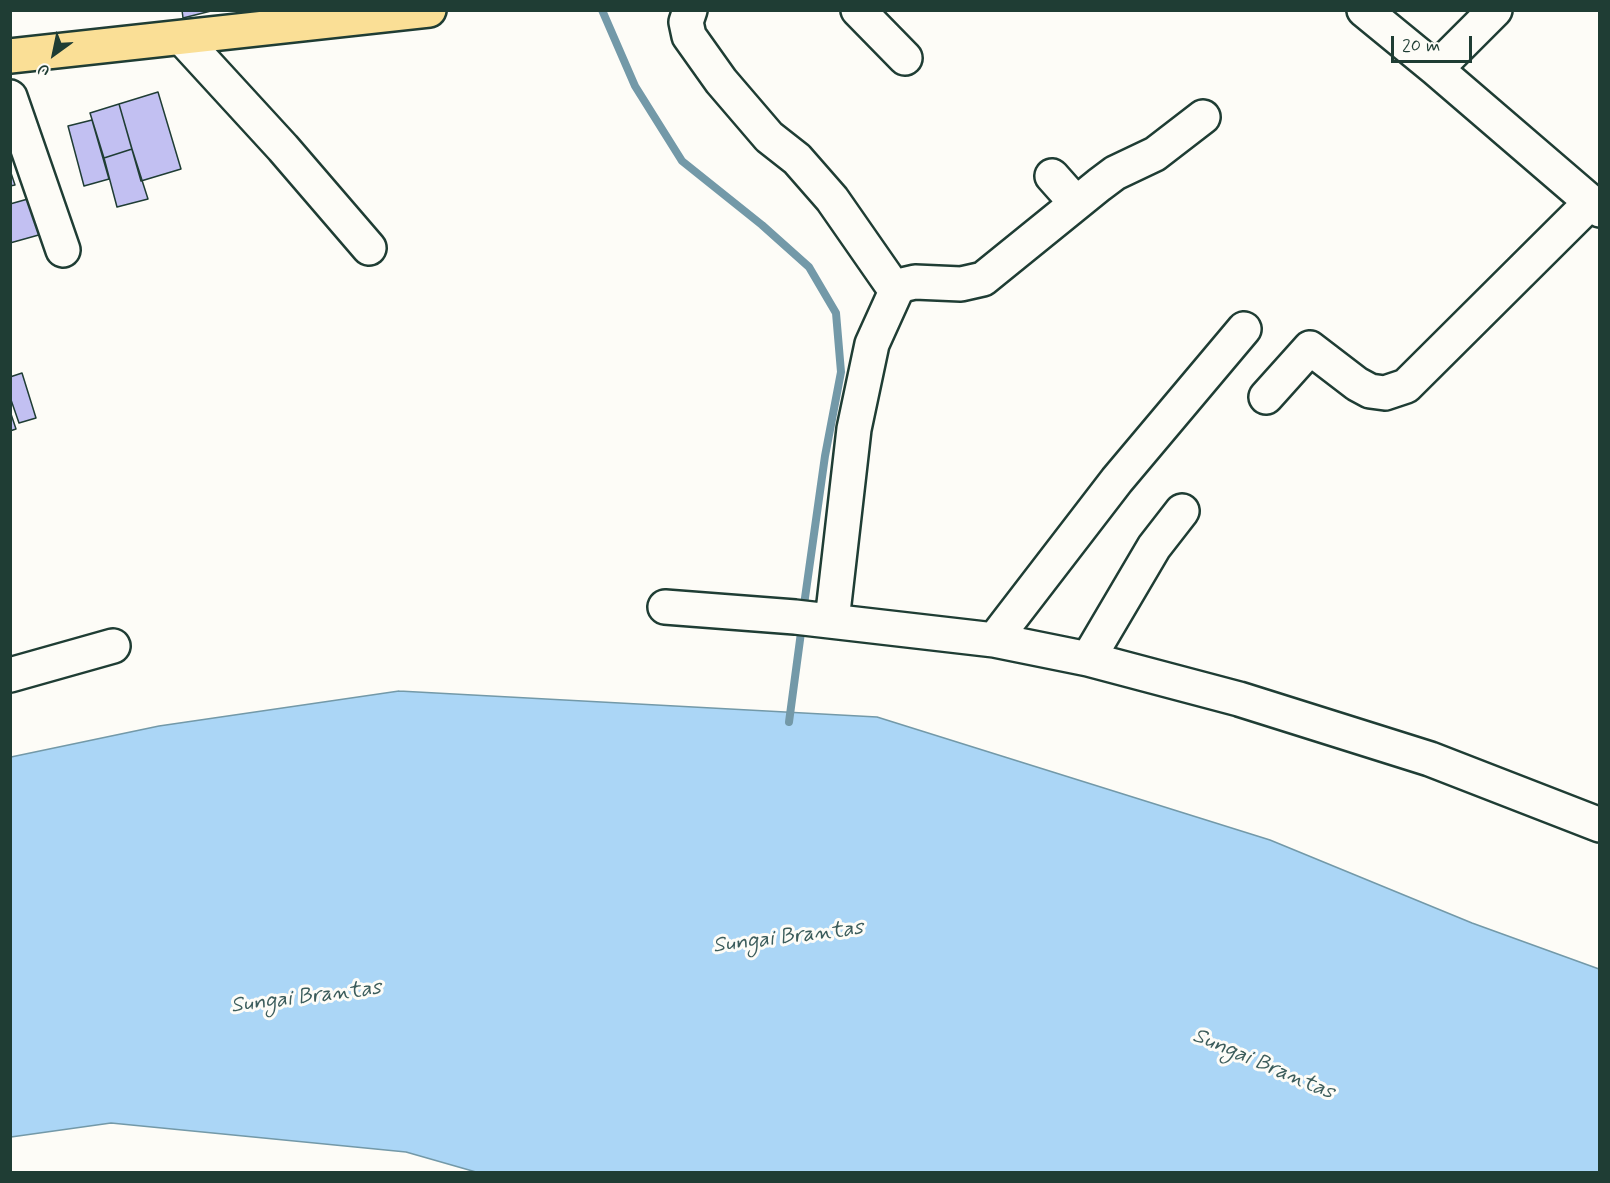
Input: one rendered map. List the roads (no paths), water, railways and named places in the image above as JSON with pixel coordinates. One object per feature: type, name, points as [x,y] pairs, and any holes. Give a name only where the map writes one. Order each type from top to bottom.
[{"type":"highway","points":[[10,56],[183,39],[321,17],[429,10]]},
{"type":"street","points":[[690,10],[686,22],[689,36],[721,81],[769,137],[797,159],[832,199],[896,291]]},
{"type":"street","points":[[858,10],[906,58]]},
{"type":"street","points":[[1266,397],[1310,348],[1357,384],[1370,391],[1385,393],[1406,386],[1595,207],[1436,69],[1364,10]]},
{"type":"street","points":[[1436,69],[1495,10]]},
{"type":"street","points":[[183,39],[283,148],[369,248]]},
{"type":"street","points":[[10,97],[63,250]]},
{"type":"street","points":[[832,621],[845,488],[858,410],[872,344],[882,315],[896,291],[902,285],[915,282],[972,284],[983,279],[1076,202],[1115,173],[1155,154],[1203,117]]},
{"type":"street","points":[[1052,176],[1076,202]]},
{"type":"street","points":[[994,639],[1117,480],[1244,329]]},
{"type":"street","points":[[1088,659],[1154,547],[1182,511]]},
{"type":"street","points":[[665,606],[795,617],[994,639],[1088,659],[1239,699],[1430,759],[1599,825]]},
{"type":"street","points":[[10,675],[113,646]]},
{"type":"water","name":"Sungai Brantas","points":[[399,691],[877,717],[1270,840],[1472,923],[1599,969],[1599,1172],[476,1172],[406,1152],[111,1123],[11,1137],[11,757],[159,726]]},
{"type":"waterway","points":[[602,10],[635,86],[682,161],[762,225],[809,267],[836,313],[841,372],[825,456],[803,612]]},
{"type":"waterway","points":[[789,722],[802,625]]}]
